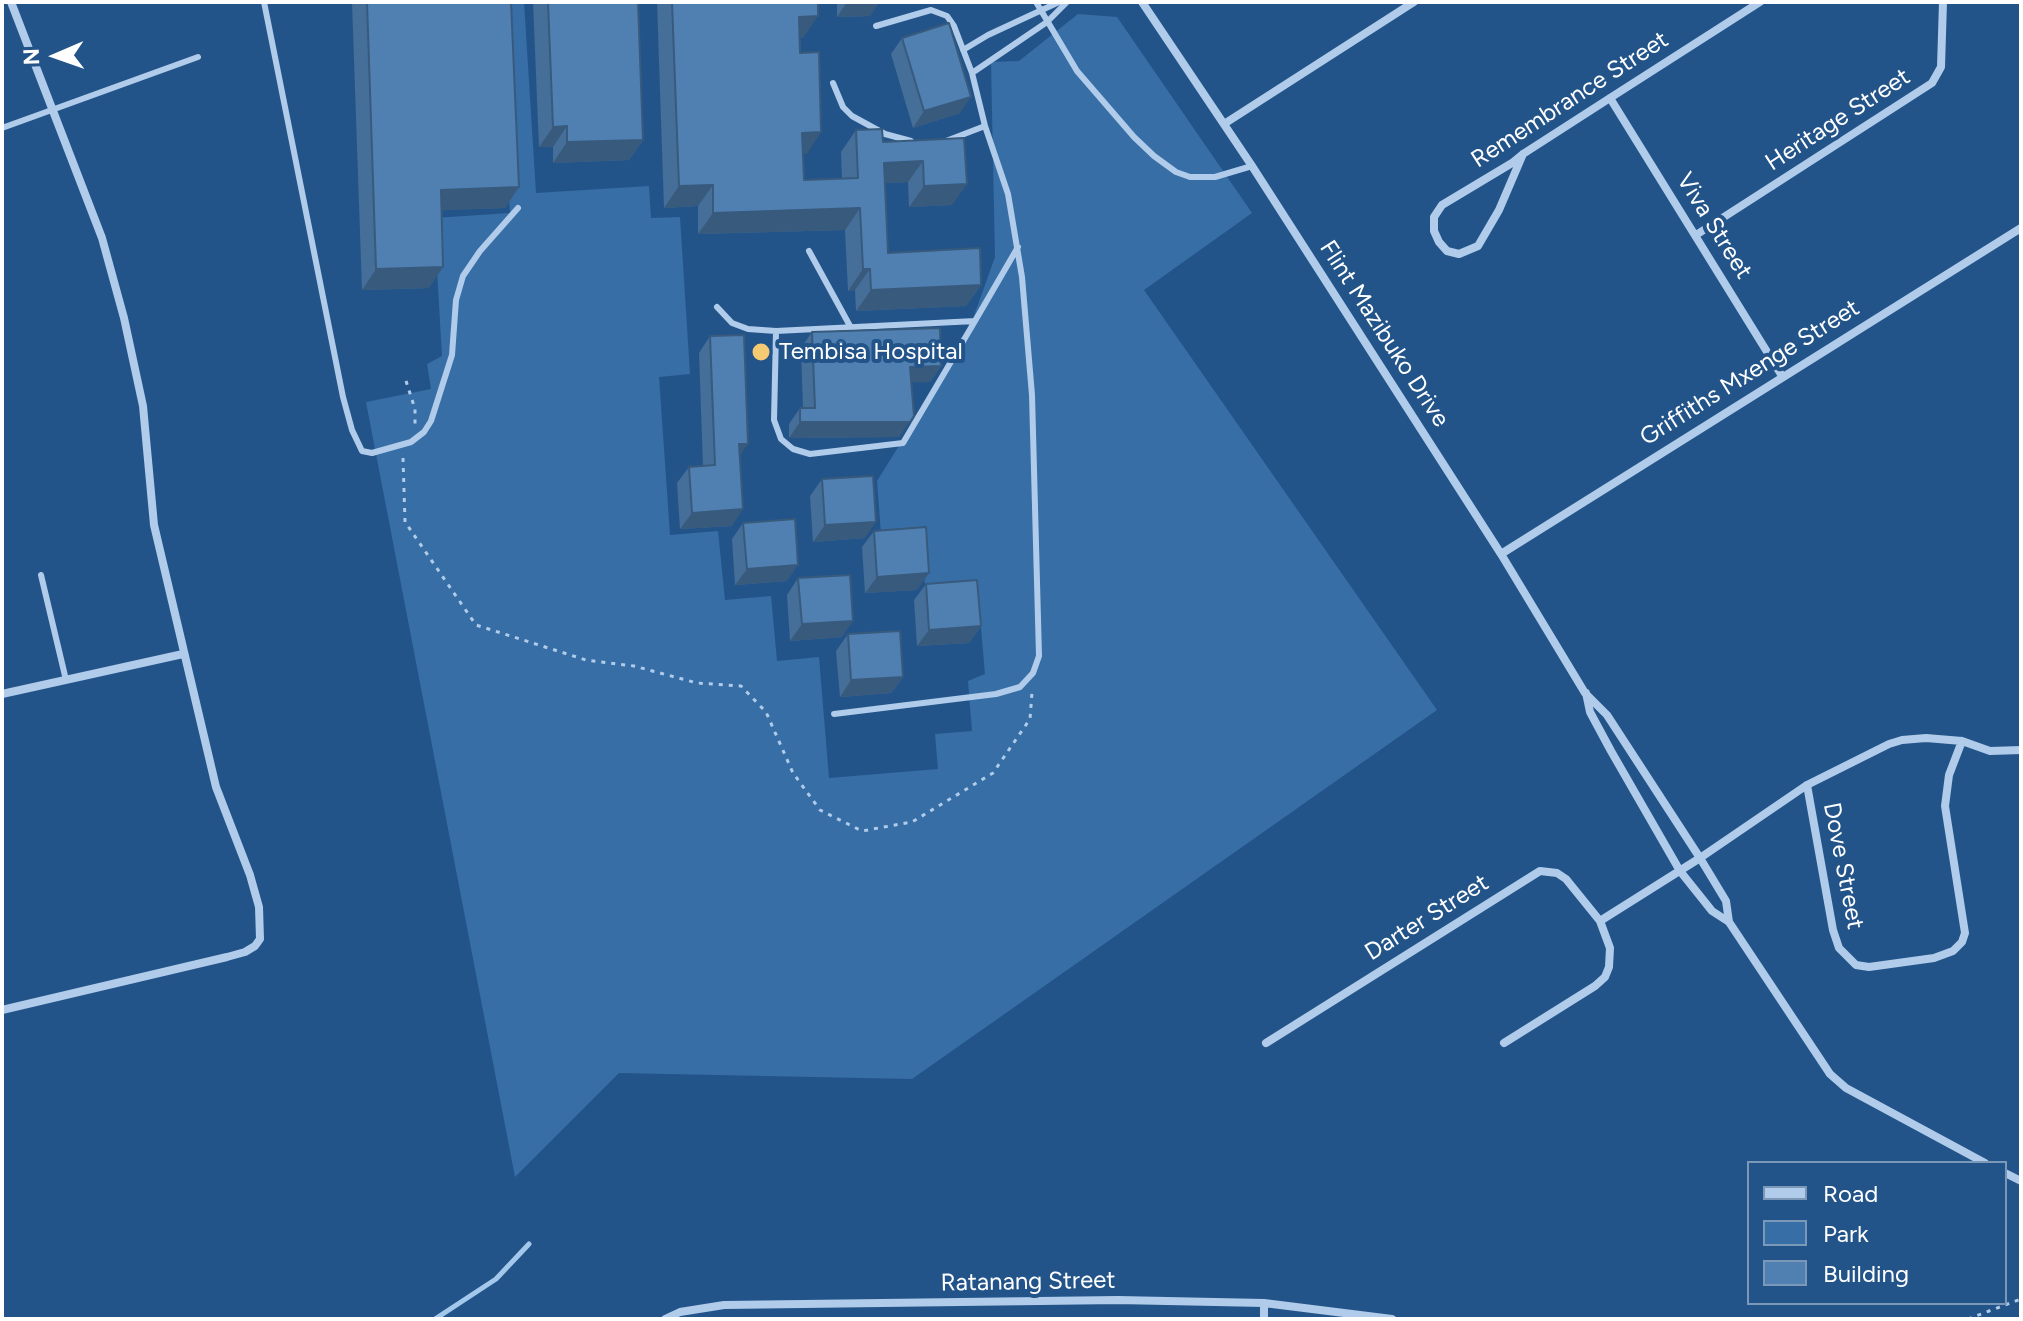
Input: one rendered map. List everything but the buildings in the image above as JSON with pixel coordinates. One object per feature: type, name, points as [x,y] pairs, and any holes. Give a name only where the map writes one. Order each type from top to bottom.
[{"type":"street","points":[[2,1010],[227,957],[245,952],[260,939],[259,907],[216,787],[154,525],[143,406],[124,318],[102,238],[11,2]]},
{"type":"street","name":"Flint Mazibuko Drive","points":[[1142,2],[1252,166],[1501,554],[1585,693],[1607,715],[1700,858],[1726,901],[1729,922]]},
{"type":"street","points":[[1224,124],[1414,2]]},
{"type":"street","name":"Remembrance Street","points":[[1523,154],[1499,210],[1478,246],[1459,254],[1447,251],[1434,231],[1434,217],[1442,205],[1760,2]]},
{"type":"street","name":"Heritage Street","points":[[1696,235],[1932,83],[1941,67],[1943,2]]},
{"type":"street","name":"Viva Street","points":[[1610,98],[1782,376]]},
{"type":"street","name":"Griffiths Mxenge Street","points":[[1501,554],[2021,228]]},
{"type":"street","points":[[2,694],[183,654]]},
{"type":"street","name":"Flint Mazibuko Drive","points":[[1585,693],[1590,712],[1680,871],[1712,911],[1729,922],[1830,1074],[1846,1088],[1981,1161]]},
{"type":"street","points":[[1600,921],[1807,785],[1902,740],[1962,741],[1990,751],[2021,750]]},
{"type":"street","name":"Dove Street","points":[[1807,785],[1833,930],[1839,948],[1856,965],[1869,967],[1934,958],[1953,951],[1962,942],[1965,933],[1945,806],[1949,775],[1962,741]]},
{"type":"street","name":"Darter Street","points":[[1266,1043],[1540,871],[1557,873],[1566,879],[1600,921],[1610,948],[1609,967],[1605,977],[1595,986],[1504,1043]]},
{"type":"street","name":"Ratanang Street","points":[[665,1319],[680,1312],[724,1305],[1118,1300],[1264,1303],[1392,1319]]},
{"type":"street","points":[[1264,1303],[1264,1319]]},
{"type":"lane","points":[[264,2],[352,430],[360,448],[367,453],[404,445],[424,432],[440,398],[452,355],[456,300],[463,276],[480,251],[518,208]]},
{"type":"lane","points":[[1036,2],[1087,83],[1134,137],[1176,172],[1190,177],[1215,177],[1252,166]]},
{"type":"lane","points":[[963,50],[1059,2]]},
{"type":"lane","points":[[972,73],[1047,22],[1067,2]]},
{"type":"lane","points":[[834,714],[996,694],[1020,687],[1033,673],[1039,656],[1032,395],[1018,247],[1008,194],[985,126],[972,73],[954,26],[940,11],[923,10],[876,26]]},
{"type":"lane","points":[[2,128],[198,57]]},
{"type":"lane","points":[[833,83],[843,107],[860,123],[885,134],[917,142]]},
{"type":"lane","points":[[930,144],[985,126]]},
{"type":"lane","points":[[776,331],[774,420],[781,439],[793,449],[810,454],[903,443],[1018,247]]},
{"type":"lane","points":[[809,251],[850,326]]},
{"type":"lane","points":[[717,307],[732,323],[748,329],[776,331],[975,321]]},
{"type":"lane","points":[[41,575],[66,680]]},
{"type":"path","points":[[406,381],[415,419],[414,429],[404,445],[405,522],[476,625],[586,660],[634,666],[697,683],[741,686],[766,712],[793,773],[820,810],[862,831],[912,822],[993,773],[1030,719],[1033,673]]},
{"type":"path","points":[[1968,1319],[2005,1305]]},
{"type":"green space","name":"Tembisa Hospital","points":[[496,2],[524,2],[536,193],[649,186],[651,218],[680,217],[690,374],[659,377],[670,535],[718,531],[725,600],[771,596],[777,661],[819,657],[829,778],[938,769],[935,734],[972,731],[968,681],[985,674],[978,593],[926,596],[920,531],[881,534],[877,481],[966,338],[995,257],[991,62],[1019,61],[1078,14],[1117,17],[1252,213],[1144,290],[1437,710],[912,1079],[619,1073],[515,1177],[366,402],[431,389],[427,364],[442,356],[434,218],[510,213]]},
{"type":"waterway","points":[[435,1319],[496,1279],[529,1244]]},
{"type":"place","name":"Tembisa Hospital","points":[[761,352]]}]
